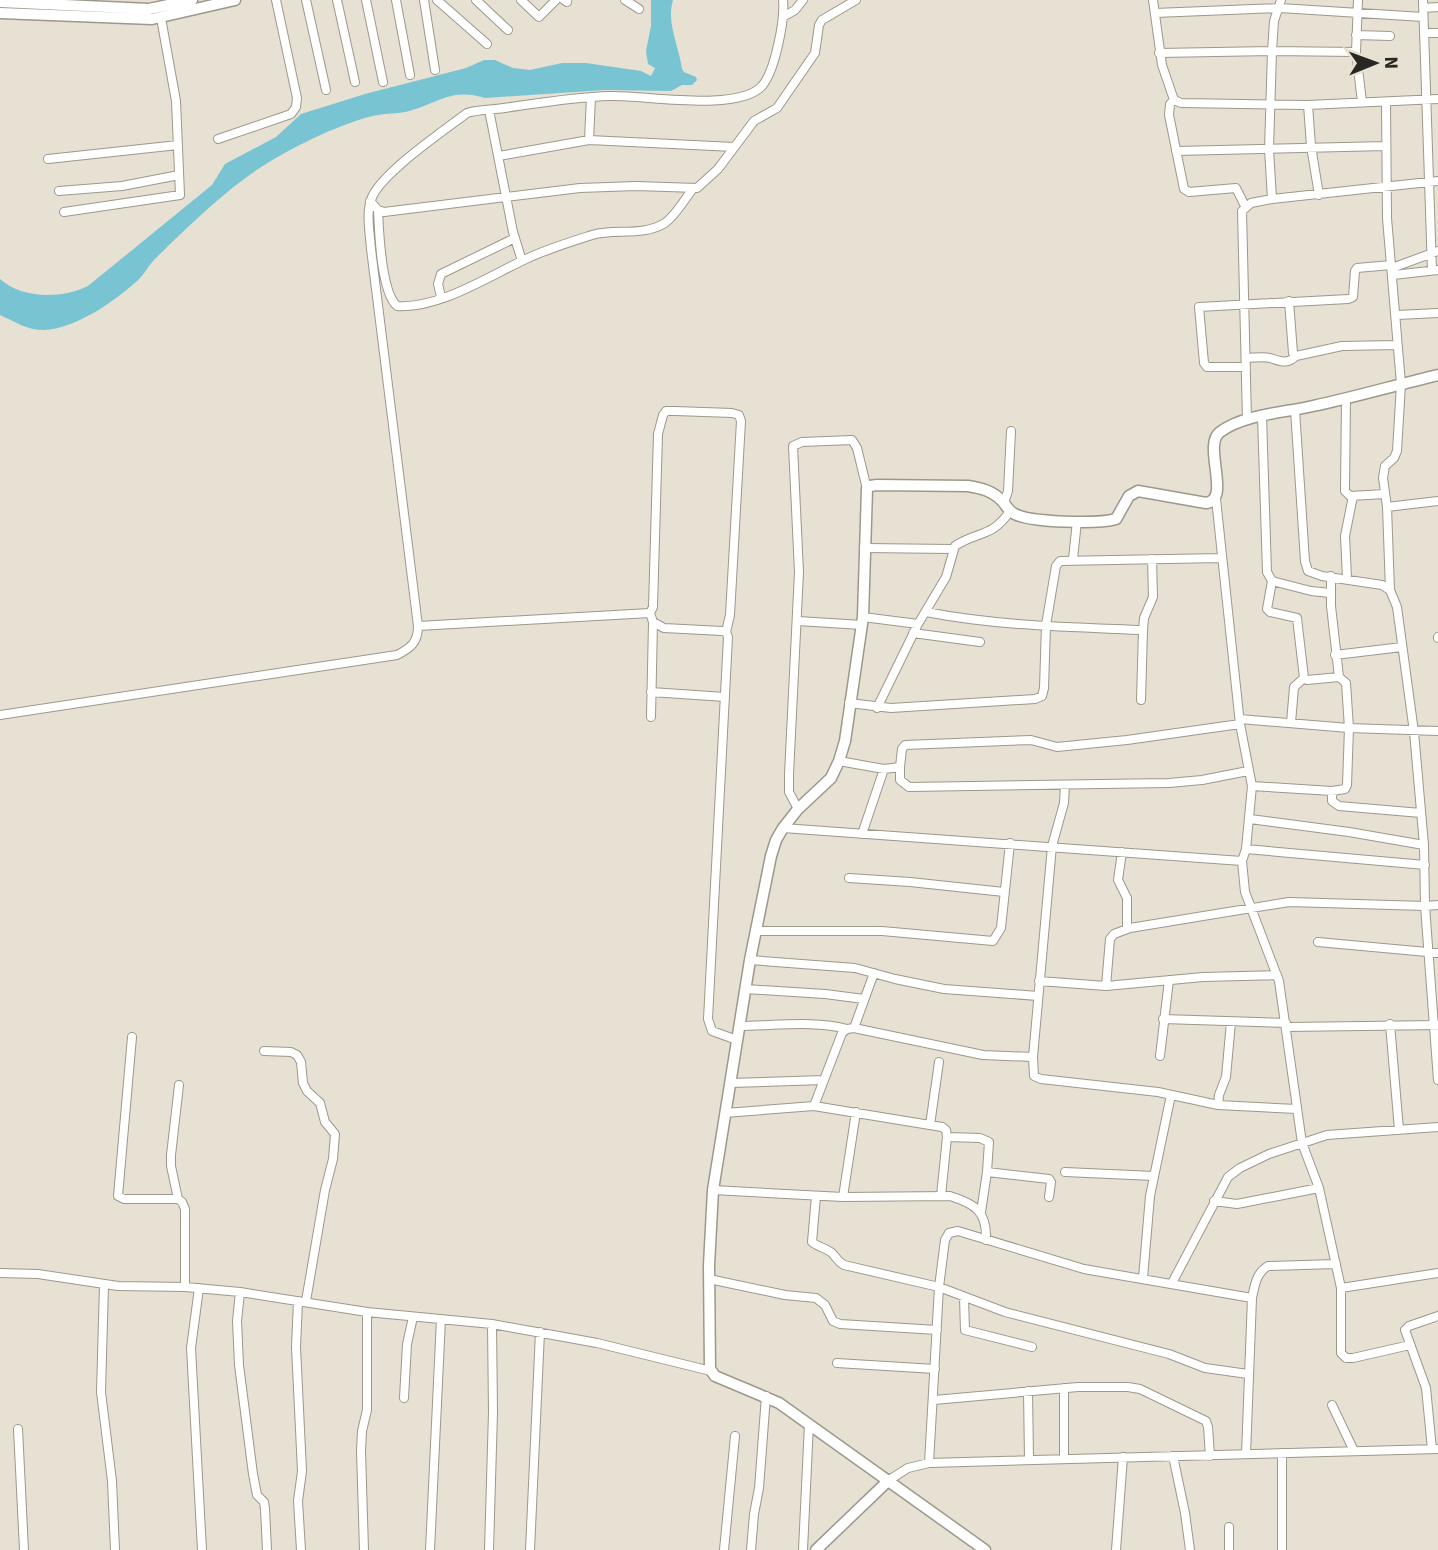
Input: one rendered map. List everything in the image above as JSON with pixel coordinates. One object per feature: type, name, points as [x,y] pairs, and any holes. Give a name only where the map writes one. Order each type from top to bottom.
[{"type":"street","points":[[0,13],[130,19],[192,0]]},
{"type":"street","points":[[0,2],[149,9],[235,0]]},
{"type":"street","points":[[218,139],[291,114],[296,107],[297,98],[276,0]]},
{"type":"street","points":[[306,0],[326,90]]},
{"type":"street","points":[[337,0],[355,82]]},
{"type":"street","points":[[366,0],[383,82]]},
{"type":"street","points":[[396,0],[410,75]]},
{"type":"street","points":[[424,0],[435,70]]},
{"type":"street","points":[[437,0],[487,44]]},
{"type":"street","points":[[476,0],[508,30]]},
{"type":"street","points":[[521,0],[539,17],[556,0]]},
{"type":"street","points":[[625,0],[639,9]]},
{"type":"street","points":[[0,715],[397,655],[408,650],[416,641],[418,626],[371,249],[370,201],[378,187],[389,175],[467,113],[591,97],[713,101],[746,95],[761,87],[773,66],[783,0]]},
{"type":"street","points":[[782,17],[795,10],[803,0]]},
{"type":"street","points":[[370,201],[378,210],[384,212],[507,195],[602,187],[692,190],[709,178],[754,121],[777,108],[815,53],[822,20],[856,0]]},
{"type":"street","points":[[1153,0],[1159,53],[1174,100]]},
{"type":"street","points":[[1358,0],[1356,52],[1362,102]]},
{"type":"street","points":[[1155,13],[1280,4],[1358,12],[1438,7]]},
{"type":"street","points":[[1272,199],[1269,149],[1272,51],[1274,21],[1280,4]]},
{"type":"street","points":[[64,212],[180,195],[176,101],[162,8]]},
{"type":"street","points":[[1398,345],[1342,346],[1296,356],[1288,362],[1267,357],[1207,367],[1204,363],[1198,312],[1202,306],[1348,299],[1353,297],[1357,268],[1435,270],[1433,182],[1425,100],[1423,8]]},
{"type":"street","points":[[1424,33],[1438,33]]},
{"type":"street","points":[[1356,35],[1390,36]]},
{"type":"street","points":[[1159,53],[1356,52]]},
{"type":"street","points":[[589,140],[591,97]]},
{"type":"street","points":[[1174,100],[1191,104],[1308,105],[1438,99]]},
{"type":"street","points":[[1174,100],[1170,104],[1169,115],[1186,192],[1236,188],[1245,206]]},
{"type":"street","points":[[1386,102],[1386,189],[1401,384],[1397,451],[1384,470],[1390,590],[1397,607],[1414,732],[1424,845],[1425,906],[1433,952],[1438,1080]]},
{"type":"street","points":[[1308,105],[1311,146],[1320,195]]},
{"type":"street","points":[[489,110],[522,261]]},
{"type":"street","points":[[499,156],[589,140],[734,147]]},
{"type":"street","points":[[48,159],[178,145]]},
{"type":"street","points":[[1176,150],[1386,146]]},
{"type":"street","points":[[59,191],[122,186],[179,175]]},
{"type":"street","points":[[1247,420],[1242,211],[1245,206],[1272,199],[1433,182]]},
{"type":"street","points":[[378,210],[380,252],[393,303],[409,307],[475,284],[550,249],[596,234],[654,228],[666,222],[692,190]]},
{"type":"street","points":[[441,297],[438,284],[442,274],[515,238]]},
{"type":"street","points":[[1392,269],[1435,252]]},
{"type":"street","points":[[1289,301],[1293,352],[1296,356]]},
{"type":"street","points":[[1396,316],[1438,313]]},
{"type":"street","points":[[1410,1345],[1363,1356],[1343,1356],[1340,1348],[1340,1288],[1336,1264],[1319,1188],[1302,1143],[1277,975],[1245,892],[1242,861],[1247,849],[1252,786],[1240,721],[1233,638],[1221,558],[1214,439],[1220,432],[1236,423],[1438,375]]},
{"type":"street","points":[[1346,398],[1345,491],[1347,495],[1353,496],[1385,494]]},
{"type":"street","points":[[1295,410],[1305,561],[1308,571],[1373,583],[1390,590]]},
{"type":"street","points":[[651,717],[658,434],[663,415],[666,411],[732,413],[738,415],[740,421],[730,615],[726,632],[728,637],[708,1019],[712,1031],[737,1040]]},
{"type":"street","points":[[1262,416],[1265,549],[1267,572],[1272,581],[1267,609],[1297,618],[1304,678]]},
{"type":"street","points":[[877,708],[913,633],[946,577],[952,549],[959,542],[1002,524],[1007,507],[1011,430]]},
{"type":"street","points":[[711,1371],[709,1279],[713,1190],[755,931],[776,840],[798,809],[831,778],[845,741],[862,621],[867,489],[857,448],[852,440],[802,442],[793,446],[798,528],[798,621],[789,737],[789,792],[798,809]]},
{"type":"street","points":[[867,489],[877,485],[968,486],[995,494],[1007,507],[1034,519],[1077,521],[1116,519],[1129,496],[1138,491],[1206,503],[1216,499]]},
{"type":"street","points":[[1347,578],[1345,536],[1353,496]]},
{"type":"street","points":[[1387,508],[1438,501]]},
{"type":"street","points":[[1073,559],[1077,521]]},
{"type":"street","points":[[864,548],[952,549]]},
{"type":"street","points":[[849,703],[877,708],[1035,699],[1042,696],[1044,688],[1046,625],[1056,566],[1064,559],[1221,558]]},
{"type":"street","points":[[1141,700],[1144,618],[1153,597],[1152,559]]},
{"type":"street","points":[[1331,576],[1330,593],[1339,677]]},
{"type":"street","points":[[1272,581],[1330,593]]},
{"type":"street","points":[[926,612],[971,621],[1143,630]]},
{"type":"street","points":[[418,626],[652,618],[664,628],[726,632]]},
{"type":"street","points":[[798,621],[918,624]]},
{"type":"street","points":[[913,633],[980,642]]},
{"type":"street","points":[[1335,655],[1402,648]]},
{"type":"street","points":[[1252,786],[1332,791],[1345,789],[1347,785],[1349,728],[1346,682],[1339,677],[1307,681],[1304,678]]},
{"type":"street","points":[[1291,723],[1294,687],[1304,678]]},
{"type":"street","points":[[652,692],[725,697]]},
{"type":"street","points":[[1248,771],[1169,783],[909,787],[900,780],[902,748],[905,745],[1031,740],[1057,747],[1127,740],[1240,721],[1414,732],[1438,731]]},
{"type":"street","points":[[839,761],[884,769],[900,767]]},
{"type":"street","points":[[862,834],[884,769]]},
{"type":"street","points":[[1065,785],[1064,803],[1052,846],[1032,1057],[1034,1076],[1171,1095],[1218,1105],[1297,1109]]},
{"type":"street","points":[[1332,791],[1332,801],[1339,806],[1421,813]]},
{"type":"street","points":[[1250,819],[1424,845]]},
{"type":"street","points":[[783,828],[1242,861]]},
{"type":"street","points":[[755,931],[882,931],[993,941],[1001,928],[1010,843]]},
{"type":"street","points":[[1247,849],[1424,866]]},
{"type":"street","points":[[1122,852],[1118,880],[1127,898],[1127,929]]},
{"type":"street","points":[[849,878],[910,881],[1004,892]]},
{"type":"street","points":[[1106,986],[1111,936],[1127,929],[1289,902],[1438,905]]},
{"type":"street","points":[[1318,942],[1433,952]]},
{"type":"street","points":[[750,960],[842,967],[944,989],[1038,996]]},
{"type":"street","points":[[814,1106],[842,1033],[851,1029],[874,974]]},
{"type":"street","points":[[1039,981],[1106,986],[1169,979],[1277,975]]},
{"type":"street","points":[[1160,1056],[1169,979]]},
{"type":"street","points":[[746,989],[864,999]]},
{"type":"street","points":[[1163,1019],[1286,1025],[1436,1025]]},
{"type":"street","points":[[1218,1105],[1219,1095],[1227,1077],[1231,1022]]},
{"type":"street","points":[[1390,1024],[1399,1130]]},
{"type":"street","points":[[739,1026],[835,1025],[983,1055],[1032,1057]]},
{"type":"street","points":[[132,1037],[118,1196],[124,1199],[178,1199]]},
{"type":"street","points":[[264,1051],[282,1051],[297,1055],[301,1062],[303,1083],[307,1091],[320,1103],[326,1122],[335,1135],[333,1160],[302,1301],[296,1347],[302,1471],[298,1501],[301,1550]]},
{"type":"street","points":[[930,1125],[939,1062]]},
{"type":"street","points":[[730,1083],[824,1080]]},
{"type":"street","points":[[179,1085],[171,1156],[172,1176],[178,1199],[185,1209],[185,1287]]},
{"type":"street","points":[[1143,1278],[1147,1217],[1171,1095]]},
{"type":"street","points":[[725,1113],[814,1106],[942,1127],[947,1136],[941,1196]]},
{"type":"street","points":[[843,1196],[856,1112]]},
{"type":"street","points":[[1172,1283],[1213,1201],[1234,1171],[1269,1154],[1327,1135],[1438,1127]]},
{"type":"street","points":[[947,1136],[986,1139],[989,1146],[988,1172],[981,1212],[986,1226],[986,1240]]},
{"type":"street","points":[[988,1172],[1049,1179],[1049,1197]]},
{"type":"street","points":[[1065,1172],[1154,1176]]},
{"type":"street","points":[[1213,1201],[1237,1204],[1319,1188]]},
{"type":"street","points":[[713,1190],[816,1196],[941,1196],[960,1199],[981,1212]]},
{"type":"street","points":[[816,1196],[812,1242],[831,1252],[838,1262],[844,1265],[939,1287],[1005,1312],[1183,1358],[1205,1368],[1248,1374]]},
{"type":"street","points":[[929,1463],[939,1287],[945,1240],[949,1233],[958,1231],[1084,1269],[1252,1298]]},
{"type":"street","points":[[1246,1454],[1252,1298],[1257,1278],[1268,1266],[1336,1264]]},
{"type":"street","points":[[0,1273],[38,1274],[104,1285],[185,1287],[240,1292],[367,1312],[492,1324],[597,1342],[711,1371],[715,1376],[766,1396],[809,1424],[985,1550]]},
{"type":"street","points":[[1340,1288],[1438,1273]]},
{"type":"street","points":[[709,1279],[785,1295],[816,1298],[825,1305],[833,1321],[840,1324],[937,1330]]},
{"type":"street","points":[[104,1285],[101,1392],[113,1481],[115,1550]]},
{"type":"street","points":[[199,1288],[191,1348],[202,1550]]},
{"type":"street","points":[[240,1292],[237,1321],[239,1365],[253,1474],[257,1495],[264,1502],[267,1550]]},
{"type":"street","points":[[964,1298],[965,1330],[1032,1347]]},
{"type":"street","points":[[364,1550],[361,1451],[362,1431],[368,1410],[367,1312]]},
{"type":"street","points":[[816,1550],[889,1480],[908,1468],[929,1463],[1435,1449],[1426,1388],[1405,1333],[1407,1328],[1438,1316]]},
{"type":"street","points":[[404,1398],[407,1343],[412,1317]]},
{"type":"street","points":[[430,1550],[442,1319]]},
{"type":"street","points":[[489,1550],[492,1324]]},
{"type":"street","points":[[530,1550],[540,1332]]},
{"type":"street","points":[[837,1363],[935,1369]]},
{"type":"street","points":[[934,1400],[1064,1388],[1140,1389],[1206,1421],[1210,1456]]},
{"type":"street","points":[[1064,1388],[1064,1459]]},
{"type":"street","points":[[1028,1391],[1030,1460]]},
{"type":"street","points":[[751,1550],[766,1396]]},
{"type":"street","points":[[1332,1405],[1354,1451]]},
{"type":"street","points":[[803,1550],[809,1424]]},
{"type":"street","points":[[18,1429],[24,1550]]},
{"type":"street","points":[[724,1550],[735,1436]]},
{"type":"street","points":[[1282,1453],[1282,1550]]},
{"type":"street","points":[[1172,1456],[1190,1550]]},
{"type":"street","points":[[1116,1550],[1123,1457]]},
{"type":"street","points":[[1229,1527],[1229,1550]]},
{"type":"water","points":[[651,0],[673,0],[671,17],[674,34],[682,69],[696,77],[697,80],[692,85],[682,85],[671,91],[605,90],[485,98],[462,94],[405,112],[365,118],[291,150],[238,183],[154,260],[137,281],[94,313],[69,325],[44,330],[26,327],[0,315],[0,279],[19,290],[42,295],[66,293],[88,286],[212,185],[225,164],[276,137],[301,114],[466,68],[484,60],[495,60],[513,68],[530,70],[562,63],[586,63],[641,71],[651,76],[655,68],[648,64],[646,51],[651,26]]}]
